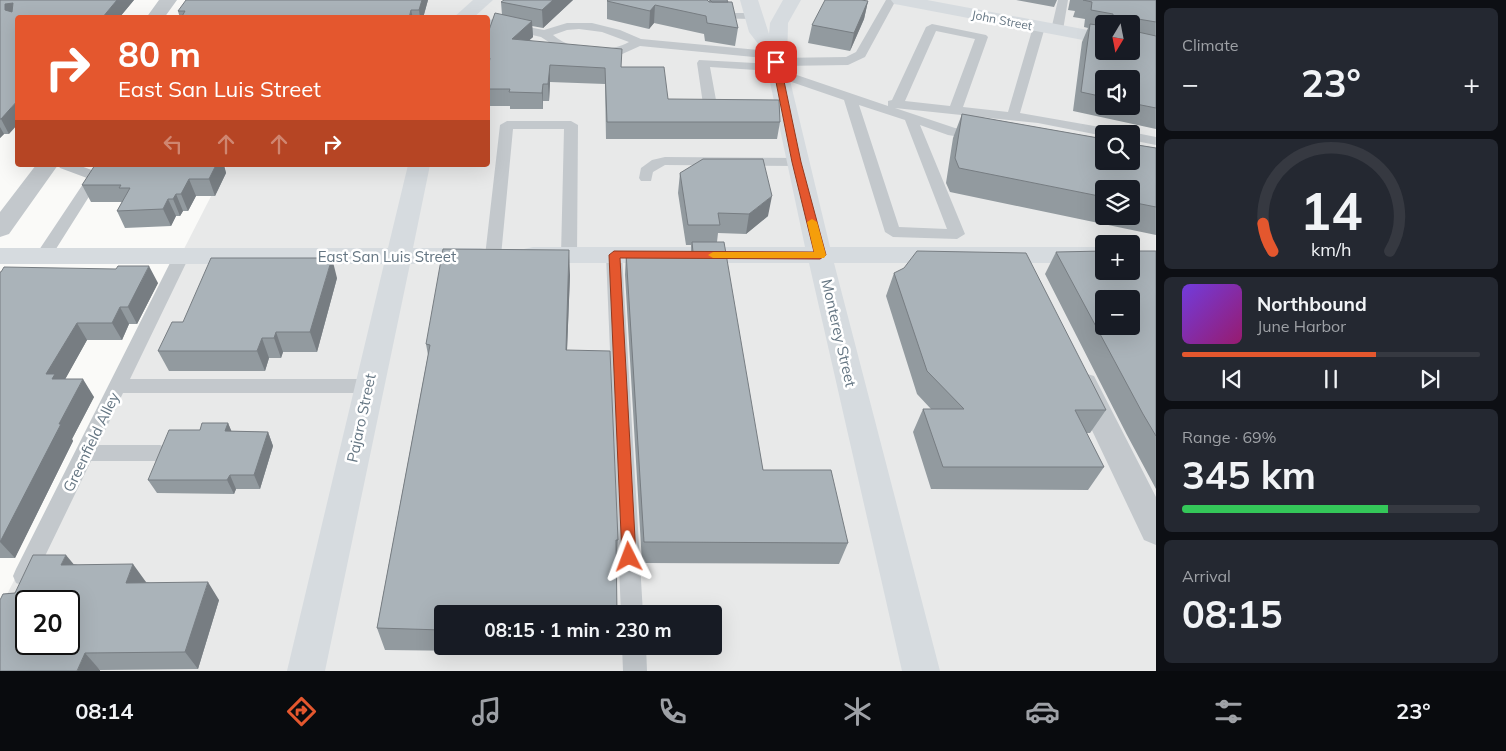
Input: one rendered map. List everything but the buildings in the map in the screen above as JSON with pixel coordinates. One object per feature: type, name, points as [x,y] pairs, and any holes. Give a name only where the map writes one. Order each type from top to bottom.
[{"type":"main road","points":[[466,15],[484,0]]},
{"type":"main road","points":[[777,64],[779,23],[792,0]]},
{"type":"main road","name":"John Street","points":[[900,0],[1095,37]]},
{"type":"main road","name":"Monterey Street","points":[[751,8],[758,32],[777,64],[796,162],[820,255],[880,514],[922,671]]},
{"type":"main road","name":"Pajaro Street","points":[[306,671],[397,256],[419,167]]},
{"type":"main road","name":"East San Luis Street","points":[[0,256],[1095,255]]},
{"type":"street","points":[[157,15],[168,0]]},
{"type":"street","points":[[0,229],[46,167]]},
{"type":"street","points":[[1020,255],[1033,281]]},
{"type":"street","points":[[1072,361],[1156,530]]},
{"type":"lane","points":[[705,0],[700,6],[711,16],[751,8]]},
{"type":"lane","points":[[784,104],[710,104],[703,63],[777,64],[848,61],[861,54],[891,0]]},
{"type":"lane","points":[[1013,116],[1048,28],[1063,0]]},
{"type":"lane","points":[[955,110],[988,17]]},
{"type":"lane","points":[[490,22],[545,34],[550,41],[559,46],[599,51],[620,51],[638,42]]},
{"type":"lane","points":[[545,34],[556,27],[572,25],[624,35],[638,42],[777,64],[855,99],[953,132],[991,139]]},
{"type":"lane","points":[[896,104],[932,27],[982,37]]},
{"type":"lane","points":[[855,99],[1013,116],[1095,130]]},
{"type":"lane","points":[[855,99],[894,232],[957,234],[910,117]]},
{"type":"lane","points":[[493,256],[507,126],[571,126],[569,255]]},
{"type":"lane","points":[[1140,138],[1156,141]]},
{"type":"lane","points":[[646,178],[646,171],[651,166],[665,161],[796,162]]},
{"type":"lane","points":[[43,256],[95,176],[70,167]]},
{"type":"lane","points":[[614,255],[632,605]]},
{"type":"lane","name":"Greenfield Alley","points":[[17,590],[181,257]]},
{"type":"lane","points":[[118,386],[368,386]]},
{"type":"lane","points":[[85,452],[160,453]]},
{"type":"lane","points":[[634,655],[635,671]]},
{"type":"shaded area","points":[[315,0],[1156,0],[1156,671],[0,671],[0,608],[226,167],[490,167],[490,15],[301,15],[305,7]]},
{"type":"slow traffic","points":[[713,255],[820,255],[812,222]]},
{"type":"route","points":[[629,557],[614,255],[820,255],[796,162],[776,62]]}]
